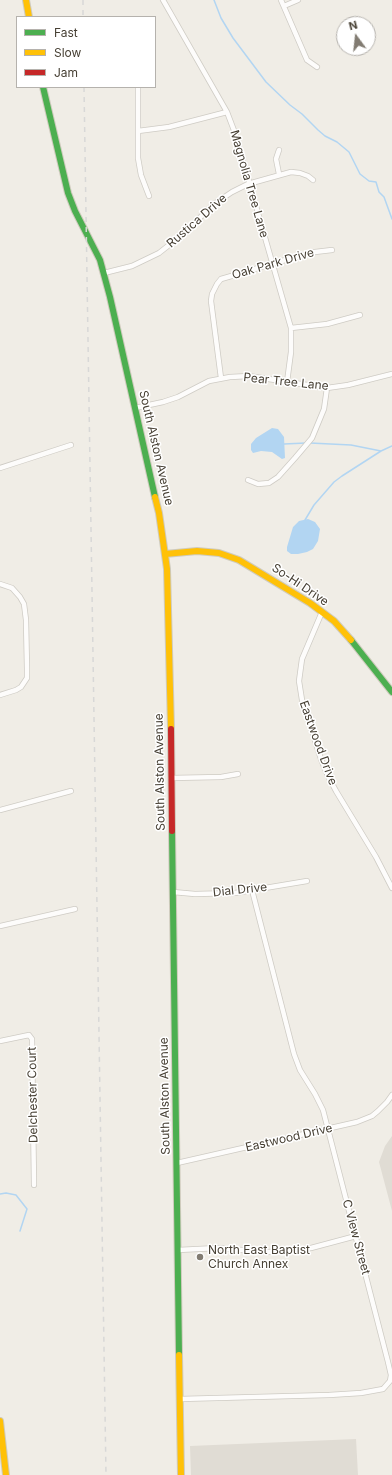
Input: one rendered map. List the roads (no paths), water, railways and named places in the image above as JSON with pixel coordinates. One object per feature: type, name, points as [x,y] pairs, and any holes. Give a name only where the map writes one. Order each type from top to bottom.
[{"type":"street","points":[[26,0],[29,16]]},
{"type":"street","name":"Magnolia Tree Lane","points":[[163,0],[227,112],[235,133],[290,328],[291,352],[287,382]]},
{"type":"street","points":[[281,0],[307,60],[317,67]]},
{"type":"street","points":[[284,6],[298,0]]},
{"type":"street","name":"South Alston Avenue","points":[[43,88],[68,193],[75,211],[100,260],[104,273],[136,408],[159,514],[165,554],[168,601],[181,1475]]},
{"type":"street","points":[[138,88],[138,158],[141,175],[149,196]]},
{"type":"street","points":[[138,131],[169,127],[227,112]]},
{"type":"street","points":[[279,150],[276,159],[279,174]]},
{"type":"street","name":"Rustica Drive","points":[[104,273],[132,266],[159,253],[183,234],[214,204],[232,192],[250,183],[279,174],[296,172],[308,176],[313,180]]},
{"type":"street","name":"Oak Park Drive","points":[[221,378],[211,301],[214,289],[221,279],[315,252],[332,250]]},
{"type":"street","points":[[290,328],[327,324],[360,315]]},
{"type":"street","name":"Pear Tree Lane","points":[[136,408],[178,397],[195,387],[221,378],[249,376],[327,388],[348,385],[392,374]]},
{"type":"street","points":[[248,480],[258,484],[269,483],[278,477],[308,443],[312,438],[324,409],[327,388]]},
{"type":"street","points":[[0,468],[71,445]]},
{"type":"street","name":"So-Hi Drive","points":[[165,554],[197,551],[219,553],[231,556],[262,572],[322,612],[348,636],[392,692]]},
{"type":"street","points":[[0,584],[12,588],[24,604],[26,620],[27,669],[27,678],[20,687],[16,690],[0,695]]},
{"type":"street","name":"Eastwood Drive","points":[[322,612],[302,659],[299,681],[302,700],[321,759],[331,781],[376,857],[392,888]]},
{"type":"street","points":[[171,778],[221,777],[238,774]]},
{"type":"street","points":[[0,810],[71,791]]},
{"type":"street","name":"Dial Drive","points":[[172,892],[212,894],[252,890],[307,881]]},
{"type":"street","name":"C View Street","points":[[180,1399],[361,1393],[383,1389],[388,1385],[391,1375],[328,1130],[319,1102],[300,1070],[294,1054],[252,890]]},
{"type":"street","points":[[0,926],[75,909]]},
{"type":"street","name":"Delchester Court","points":[[0,1042],[29,1035],[32,1039],[34,1185]]},
{"type":"street","name":"Eastwood Drive","points":[[177,1163],[328,1130],[357,1122],[372,1116],[383,1107],[392,1095]]},
{"type":"street","points":[[178,1250],[218,1248],[266,1252],[291,1251],[311,1248],[356,1236]]},
{"type":"street","points":[[0,1422],[6,1475]]},
{"type":"water","points":[[272,428],[278,429],[284,437],[285,458],[282,459],[272,452],[261,451],[253,453],[251,450],[251,444],[256,438]]},
{"type":"water","points":[[308,519],[315,522],[320,529],[318,541],[313,549],[307,552],[291,554],[287,551],[287,547],[293,527],[299,521]]},
{"type":"waterway","points":[[214,0],[221,18],[233,38],[266,82],[325,136],[337,142],[349,152],[360,174],[369,181],[376,182],[379,192],[384,197],[392,219]]},
{"type":"waterway","points":[[284,444],[306,443]]},
{"type":"waterway","points":[[310,443],[351,445],[381,451]]},
{"type":"waterway","points":[[305,520],[314,505],[334,482],[381,451],[392,446]]},
{"type":"waterway","points":[[0,1194],[6,1193],[16,1195],[27,1209],[20,1231]]},
{"type":"railway","points":[[83,0],[83,16]]},
{"type":"railway","points":[[84,88],[106,1475]]},
{"type":"place","name":"North East Baptist Church Annex","points":[[200,1257]]}]
